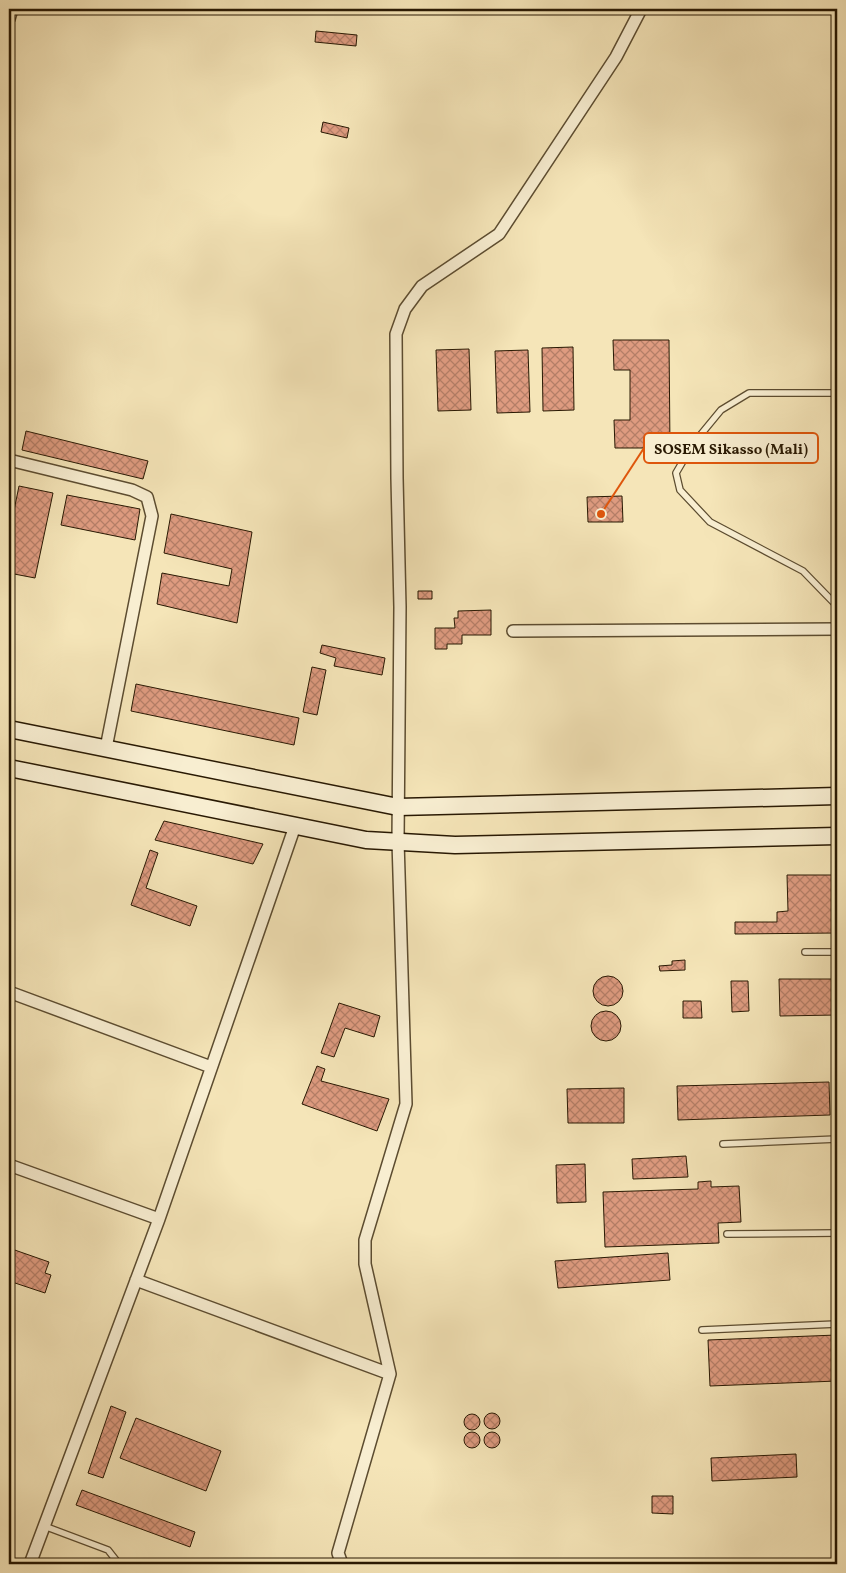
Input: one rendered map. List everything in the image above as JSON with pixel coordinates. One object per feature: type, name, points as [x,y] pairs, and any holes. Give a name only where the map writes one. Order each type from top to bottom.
[{"type":"street","points":[[9,19],[12,9]]},
{"type":"street","points":[[342,1564],[338,1553],[390,1374],[365,1264],[365,1240],[406,1104],[398,841],[400,607],[396,334],[405,309],[422,286],[499,234],[616,57],[641,9]]},
{"type":"street","points":[[9,460],[132,490],[147,497],[152,516],[106,748]]},
{"type":"street","points":[[513,630],[837,629]]},
{"type":"street","points":[[9,728],[398,807],[837,796]]},
{"type":"street","points":[[9,768],[366,840],[455,845],[837,836]]},
{"type":"street","points":[[30,1564],[159,1219],[295,826]]},
{"type":"street","points":[[9,992],[212,1066]]},
{"type":"street","points":[[9,1165],[159,1219]]},
{"type":"street","points":[[136,1280],[390,1374]]},
{"type":"lane","points":[[837,393],[749,393],[720,410],[694,444],[676,473],[680,490],[710,522],[804,571],[837,606]]},
{"type":"lane","points":[[805,952],[837,952]]},
{"type":"lane","points":[[723,1144],[837,1139]]},
{"type":"lane","points":[[726,1234],[837,1233]]},
{"type":"lane","points":[[702,1330],[837,1324]]},
{"type":"lane","points":[[44,1526],[108,1550],[119,1564]]},
{"type":"building","points":[[316,31],[357,35],[356,46],[315,42]]},
{"type":"building","points":[[323,122],[349,128],[347,138],[321,132]]},
{"type":"building","points":[[613,340],[669,340],[670,448],[615,448],[614,420],[630,420],[630,370],[614,370]]},
{"type":"building","points":[[573,347],[574,410],[543,411],[542,348]]},
{"type":"building","points":[[469,349],[471,410],[438,411],[436,350]]},
{"type":"building","points":[[528,350],[530,412],[497,413],[495,351]]},
{"type":"building","points":[[26,431],[148,461],[143,479],[22,450]]},
{"type":"building","points":[[19,486],[53,493],[35,578],[9,573],[9,535]]},
{"type":"building","points":[[67,495],[140,509],[135,540],[61,525]]},
{"type":"building","points":[[622,496],[623,522],[588,522],[587,497]]},
{"type":"building","points":[[171,514],[252,532],[237,623],[157,604],[162,573],[229,586],[232,569],[164,553]]},
{"type":"building","points":[[418,591],[432,591],[432,599],[418,599]]},
{"type":"building","points":[[491,610],[491,635],[462,635],[462,644],[447,644],[447,649],[435,649],[435,628],[455,628],[454,618],[458,618],[458,611]]},
{"type":"building","points":[[322,645],[385,658],[382,675],[334,666],[336,658],[320,653]]},
{"type":"building","points":[[312,667],[326,670],[317,715],[303,712]]},
{"type":"building","points":[[136,684],[299,718],[294,745],[131,711]]},
{"type":"building","points":[[164,821],[263,844],[253,864],[155,840]]},
{"type":"building","points":[[150,850],[158,853],[146,888],[197,906],[190,926],[131,905]]},
{"type":"building","points":[[787,875],[837,875],[837,933],[735,934],[735,922],[777,922],[777,912],[788,911]]},
{"type":"building","points":[[685,960],[685,970],[660,971],[659,966],[672,965],[672,961]]},
{"type":"building","points":[[608,976],[619,980],[623,991],[619,1002],[608,1006],[597,1002],[593,991],[597,980]]},
{"type":"building","points":[[779,979],[837,979],[837,1015],[780,1016]]},
{"type":"building","points":[[731,981],[748,981],[749,1011],[732,1012]]},
{"type":"building","points":[[683,1001],[701,1001],[702,1018],[683,1018]]},
{"type":"building","points":[[339,1003],[380,1016],[374,1037],[345,1028],[334,1057],[321,1053]]},
{"type":"building","points":[[606,1011],[617,1015],[621,1026],[617,1037],[606,1041],[595,1037],[591,1026],[595,1015]]},
{"type":"building","points":[[317,1066],[325,1069],[321,1081],[389,1099],[377,1131],[302,1104]]},
{"type":"building","points":[[829,1082],[830,1115],[678,1120],[677,1086]]},
{"type":"building","points":[[624,1088],[624,1123],[568,1123],[567,1089]]},
{"type":"building","points":[[686,1156],[688,1177],[633,1179],[632,1159]]},
{"type":"building","points":[[585,1164],[586,1202],[557,1203],[556,1165]]},
{"type":"building","points":[[711,1181],[711,1187],[739,1186],[741,1222],[718,1223],[719,1243],[605,1247],[603,1192],[698,1189],[698,1182]]},
{"type":"building","points":[[9,1248],[49,1262],[45,1273],[51,1275],[45,1293],[9,1281]]},
{"type":"building","points":[[668,1253],[670,1280],[558,1288],[555,1261]]},
{"type":"building","points":[[837,1335],[837,1381],[710,1386],[708,1340]]},
{"type":"building","points":[[111,1406],[126,1412],[103,1478],[88,1473]]},
{"type":"building","points":[[492,1413],[498,1415],[500,1421],[498,1427],[492,1429],[486,1427],[484,1421],[486,1415]]},
{"type":"building","points":[[472,1414],[478,1416],[480,1422],[478,1428],[472,1430],[466,1428],[464,1422],[466,1416]]},
{"type":"building","points":[[136,1418],[221,1451],[206,1491],[120,1458]]},
{"type":"building","points":[[472,1432],[478,1434],[480,1440],[478,1446],[472,1448],[466,1446],[464,1440],[466,1434]]},
{"type":"building","points":[[492,1432],[498,1434],[500,1440],[498,1446],[492,1448],[486,1446],[484,1440],[486,1434]]},
{"type":"building","points":[[796,1454],[797,1477],[712,1481],[711,1458]]},
{"type":"building","points":[[82,1490],[195,1532],[190,1547],[76,1505]]},
{"type":"building","points":[[652,1496],[673,1496],[673,1514],[652,1513]]},
{"type":"place","name":"SOSEM Sikasso (Mali)","points":[[601,514]]}]
